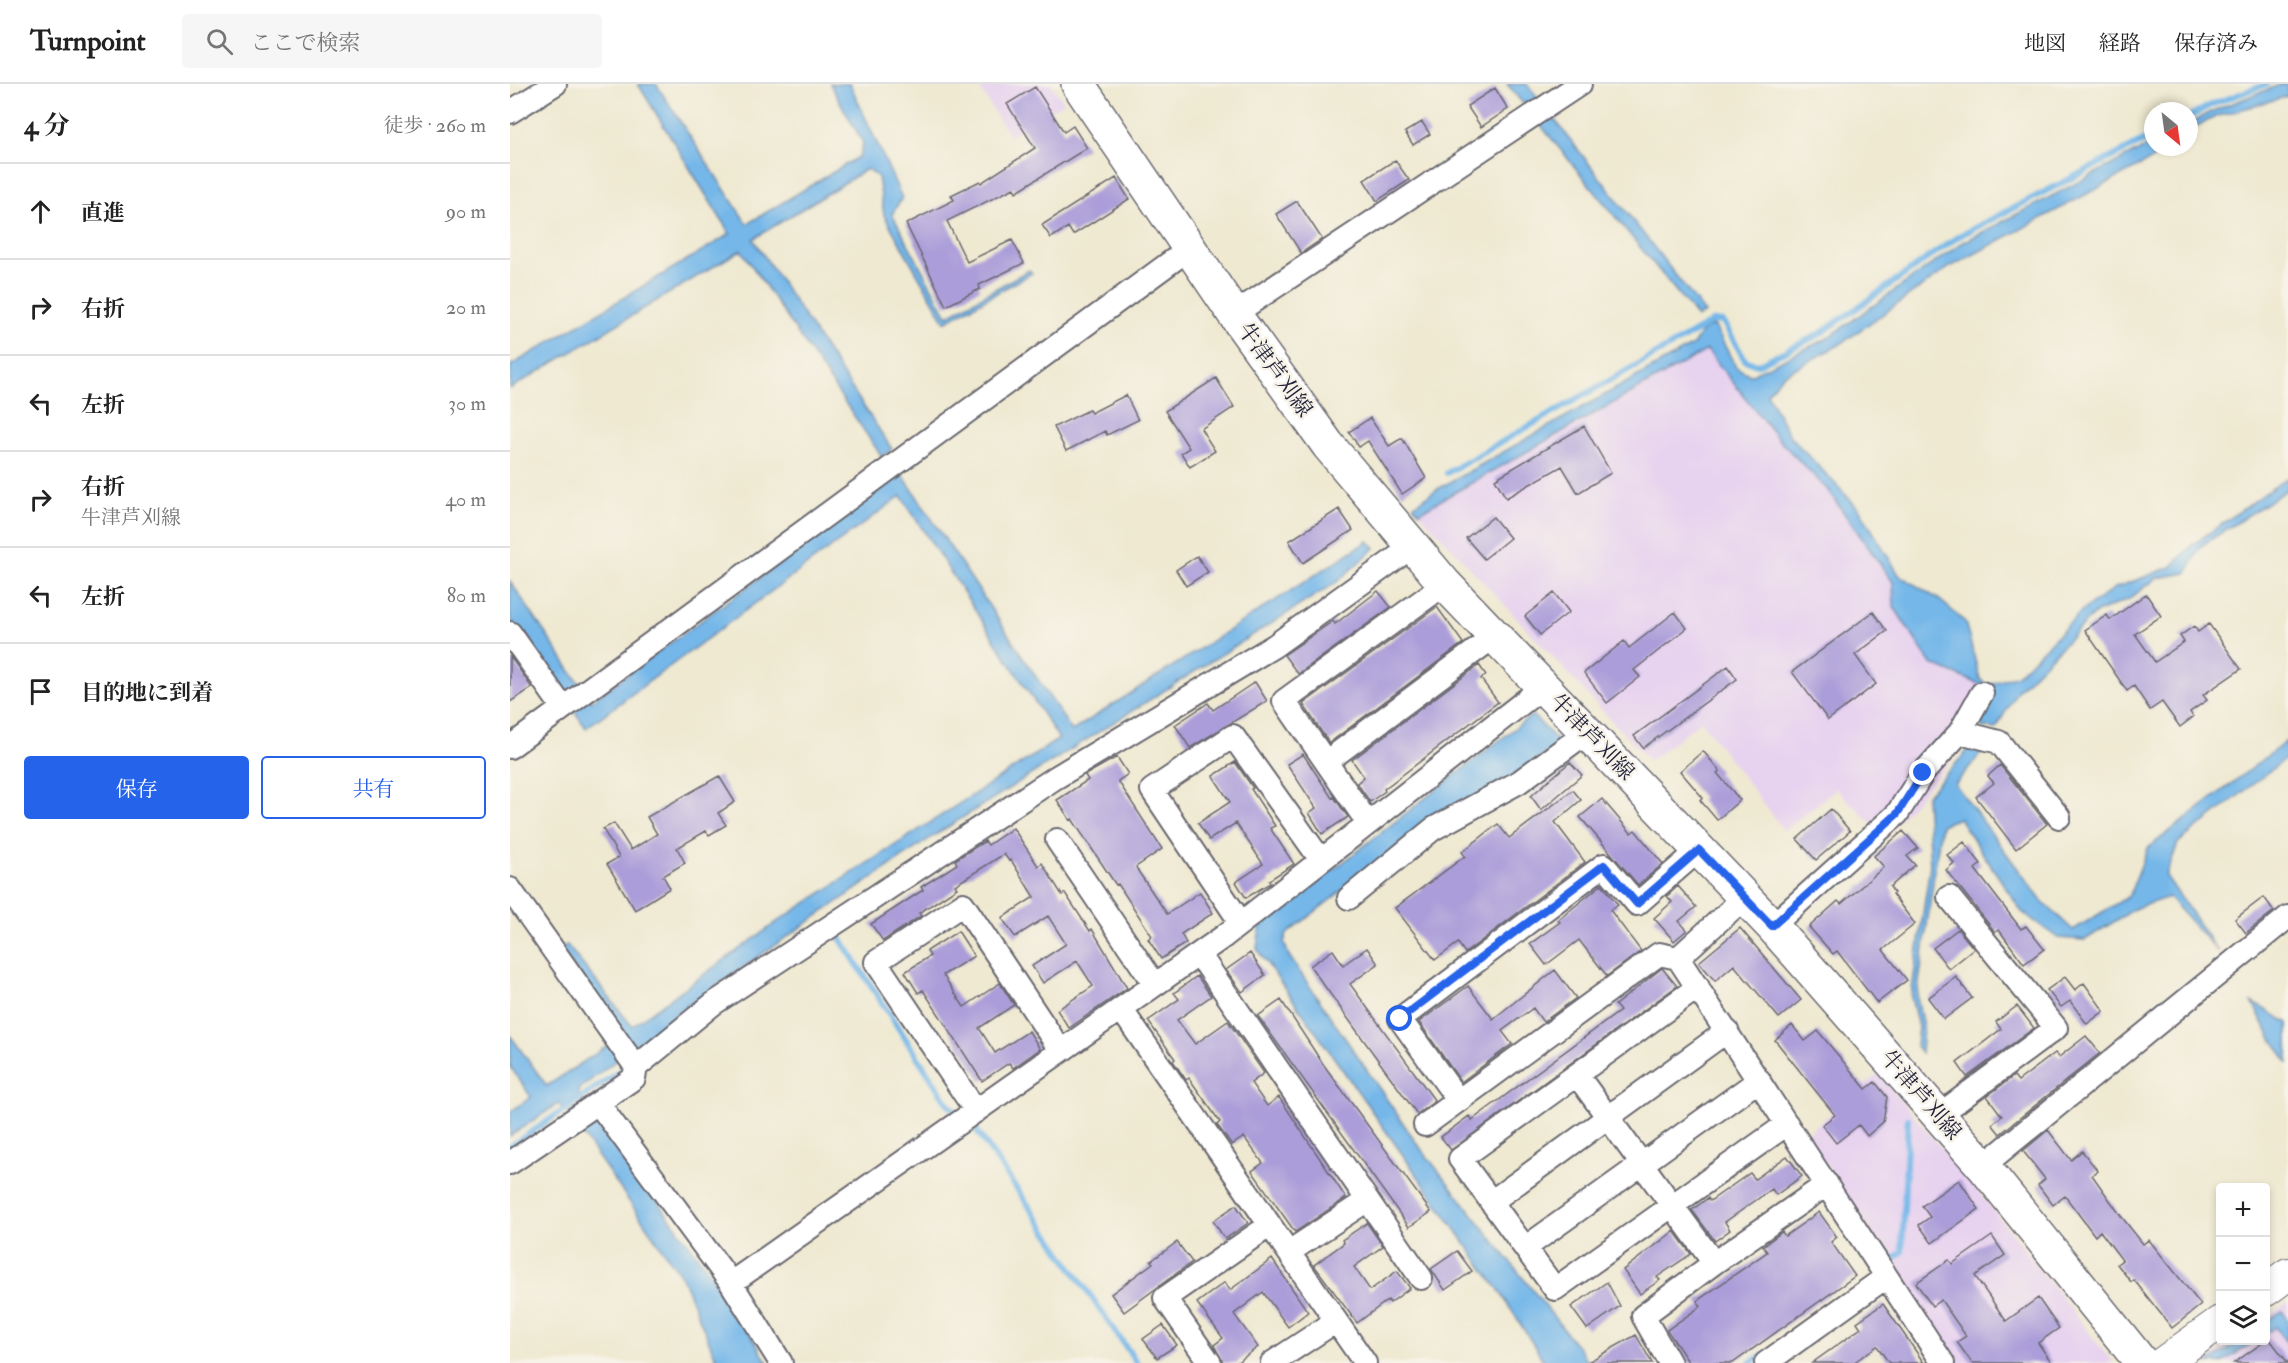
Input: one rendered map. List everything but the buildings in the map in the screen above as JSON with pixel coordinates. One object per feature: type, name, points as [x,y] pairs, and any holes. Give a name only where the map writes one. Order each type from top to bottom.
[{"type":"main road","name":"牛津芦刈線","points":[[1078,84],[1234,314],[1328,445],[1445,584],[1772,926],[1983,1166],[2142,1363]]},
{"type":"street","points":[[510,112],[555,84]]},
{"type":"street","points":[[1234,314],[1527,117],[1580,84]]},
{"type":"street","points":[[510,747],[1190,248]]},
{"type":"street","points":[[510,1163],[634,1078],[636,1067],[713,1004],[1055,778],[1274,646],[1413,546]]},
{"type":"street","points":[[1368,823],[1284,701],[1445,584]]},
{"type":"street","points":[[510,633],[563,708]]},
{"type":"street","points":[[1326,762],[1495,636]]},
{"type":"street","points":[[731,1283],[1199,954],[1544,686]]},
{"type":"street","points":[[1772,926],[1897,814],[1923,773],[1960,732],[1982,693]]},
{"type":"street","points":[[1349,897],[1433,829],[1519,782],[1587,732]]},
{"type":"street","points":[[1960,732],[1999,742],[2059,817]]},
{"type":"street","points":[[1241,923],[1152,790],[1233,736],[1321,860]]},
{"type":"street","points":[[1057,840],[1155,985]]},
{"type":"street","points":[[1458,1100],[1400,1019],[1604,865],[1637,904],[1699,850]]},
{"type":"street","points":[[510,889],[636,1067]]},
{"type":"street","points":[[1678,958],[1745,897]]},
{"type":"street","points":[[1939,1115],[2056,1028],[1949,897]]},
{"type":"street","points":[[968,1117],[876,962],[963,904],[1061,1051]]},
{"type":"street","points":[[1983,1166],[2288,916]]},
{"type":"street","points":[[1199,954],[1420,1278]]},
{"type":"street","points":[[1425,1125],[1659,954],[1678,958],[1943,1363]]},
{"type":"street","points":[[1698,987],[1461,1159],[1555,1289],[1787,1124]]},
{"type":"street","points":[[1121,1009],[1365,1363]]},
{"type":"street","points":[[1491,1202],[1727,1031]]},
{"type":"street","points":[[1577,1075],[1714,1263]]},
{"type":"street","points":[[1525,1248],[1759,1080]]},
{"type":"street","points":[[598,1103],[731,1283],[781,1363]]},
{"type":"street","points":[[1670,1363],[1643,1316],[1827,1184]]},
{"type":"street","points":[[1289,1252],[1366,1201]]},
{"type":"street","points":[[1210,1363],[1165,1298],[1270,1225]]},
{"type":"street","points":[[1766,1363],[1882,1270]]},
{"type":"street","points":[[2270,1287],[2288,1274]]},
{"type":"street","points":[[1272,1363],[1336,1321]]},
{"type":"street","points":[[2163,1363],[2216,1325]]},
{"type":"shaded area","points":[[977,84],[1051,84],[1064,102],[1009,136]]},
{"type":"shaded area","points":[[1711,342],[1987,689],[1968,741],[1885,836],[1836,789],[1784,831],[1701,721],[1649,761],[1413,506]]},
{"type":"shaded area","points":[[1878,1074],[1972,1183],[2113,1363],[1959,1363],[1806,1134]]},
{"type":"shaded area","points":[[2288,1302],[2288,1363],[2201,1363],[2227,1345],[2270,1345],[2270,1315]]},
{"type":"water","points":[[638,84],[656,84],[747,224],[860,156],[863,143],[830,84],[850,84],[902,198],[892,214],[947,316],[1029,270],[1032,273],[945,322],[884,215],[878,177],[867,169],[753,239],[892,449],[882,457],[741,250],[510,389],[510,366],[730,234]]},
{"type":"water","points":[[1507,84],[1527,84],[1705,313],[1697,317]]},
{"type":"water","points":[[2282,84],[2288,84],[2288,96],[2215,117],[2198,126],[2198,119],[2215,110]]},
{"type":"water","points":[[2144,148],[2144,156],[2155,156],[1950,267],[1839,345],[1783,375],[1767,393],[1790,436],[1860,510],[1899,575],[1940,600],[1965,622],[1980,679],[1988,685],[2017,675],[2083,610],[2115,588],[2171,567],[2192,545],[2288,477],[2288,489],[2201,546],[2187,573],[2157,578],[2129,599],[2094,614],[2017,691],[1996,729],[1981,727],[1988,693],[1979,684],[1931,664],[1894,607],[1893,582],[1827,489],[1780,441],[1707,350],[1420,512],[1413,506],[1436,490],[1693,345],[1702,331],[1714,325],[1736,367],[1750,375],[1826,339],[1962,243]]},
{"type":"water","points":[[902,474],[1072,731],[1368,541],[1375,548],[1337,582],[935,835],[684,1008],[578,1090],[580,1096],[563,1108],[558,1104],[510,1136],[510,1112],[531,1097],[510,1066],[510,1035],[547,1086],[624,1035],[560,948],[567,945],[632,1026],[781,919],[1059,739],[901,496],[586,728],[510,618],[510,581],[591,701]]},
{"type":"water","points":[[1532,715],[1560,743],[1516,775],[1429,822],[1287,934],[1284,942],[1289,956],[1418,1145],[1588,1363],[1545,1363],[1502,1295],[1257,949],[1260,927]]},
{"type":"water","points":[[2288,740],[2288,757],[2178,843],[2166,876],[2218,952],[2169,897],[2136,908],[2085,940],[2058,938],[2022,912],[1959,818],[1941,825],[1917,997],[1923,1027],[1921,1053],[1916,1046],[1918,1027],[1911,997],[1930,865],[1926,796],[1971,747],[1984,750],[1955,784],[2041,900],[2073,930],[2129,896],[2148,848]]},
{"type":"water","points":[[2252,1002],[2288,1023],[2288,1063],[2271,1037]]},
{"type":"water","points":[[585,1102],[729,1299],[768,1363],[718,1363],[682,1277],[568,1114]]},
{"type":"water","points":[[2282,1311],[2288,1319],[2288,1344],[2275,1327],[2270,1330],[2270,1319]]},
{"type":"water","points":[[2234,1345],[2249,1345],[2222,1363],[2208,1363]]},
{"type":"waterway","points":[[2198,112],[2213,104],[2267,84]]},
{"type":"waterway","points":[[1447,473],[1714,321],[1723,322],[1745,360],[1757,365],[1820,334],[1959,236],[2144,141]]},
{"type":"waterway","points":[[834,929],[950,1107],[961,1116]]},
{"type":"waterway","points":[[510,1147],[630,1064]]},
{"type":"waterway","points":[[1884,1266],[1902,1252],[1908,1119]]},
{"type":"waterway","points":[[968,1123],[977,1131],[1137,1363]]},
{"type":"waterway","points":[[1750,1363],[1762,1355]]},
{"type":"route","points":[[1400,1019],[1604,865],[1637,904],[1699,850],[1772,926],[1897,814],[1923,773]]}]
